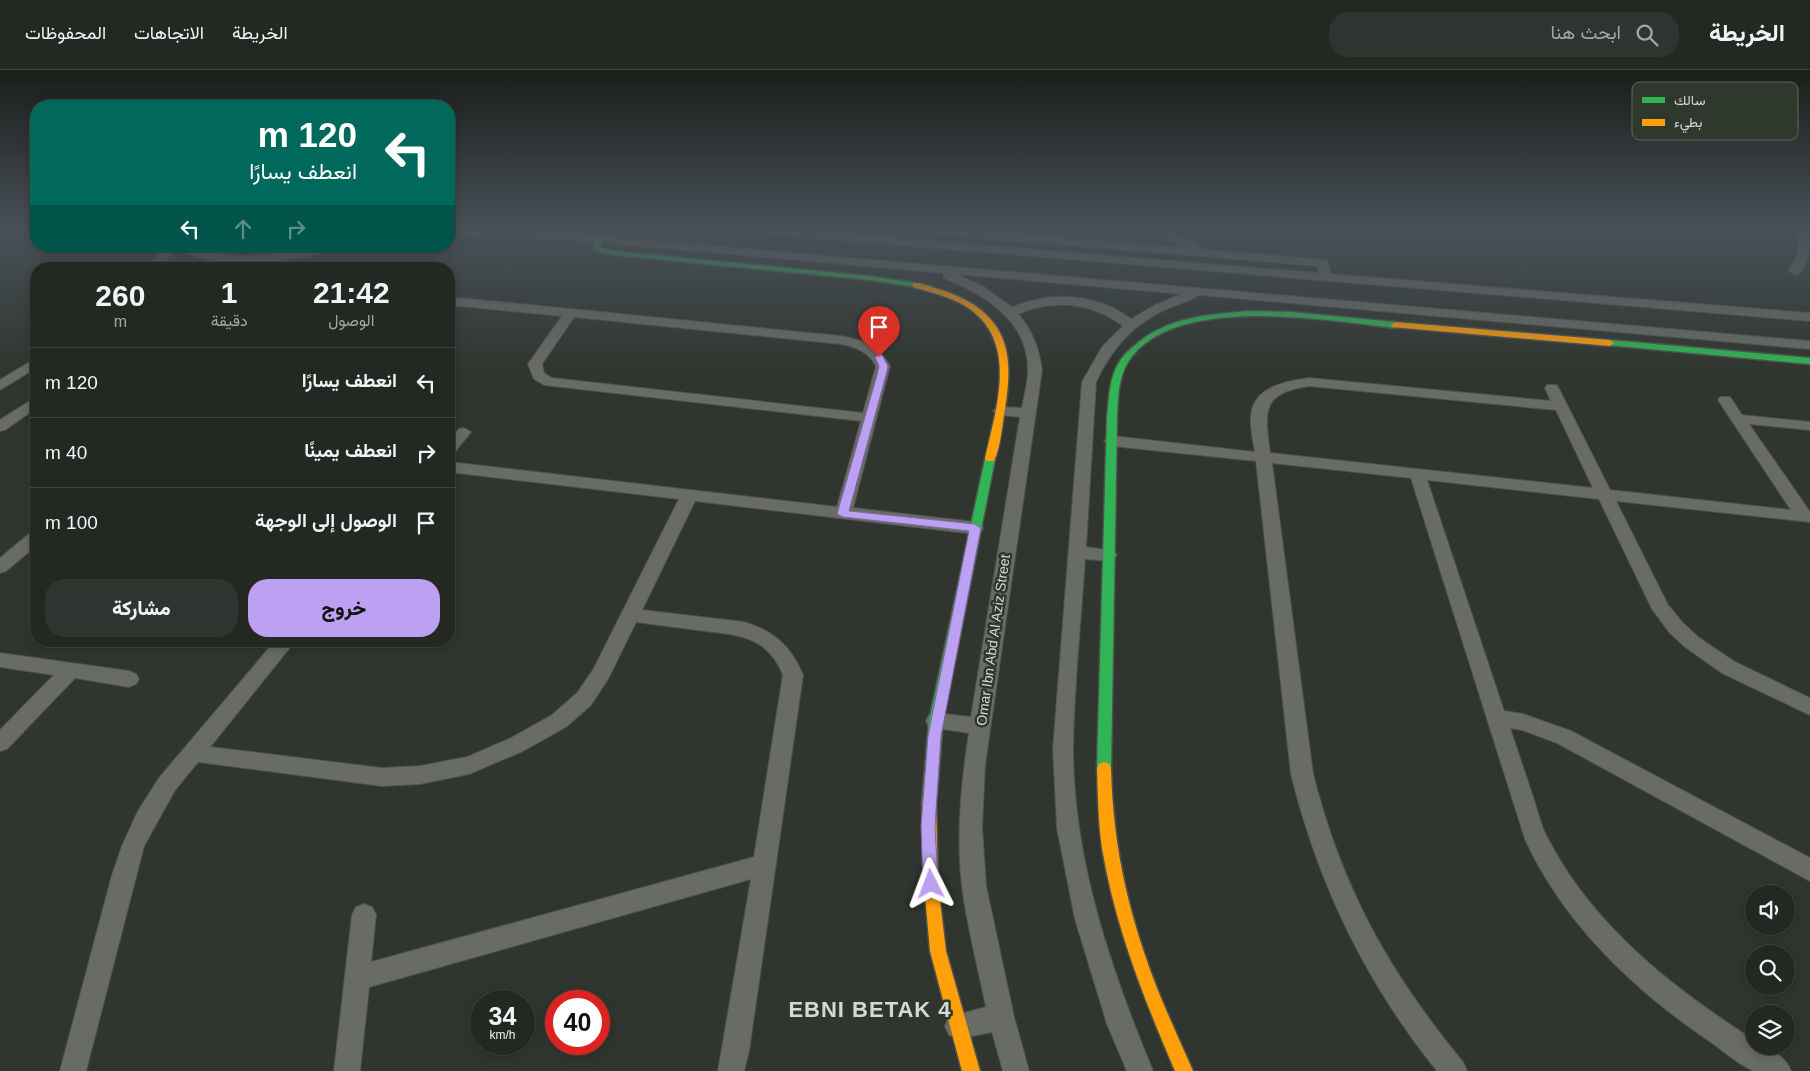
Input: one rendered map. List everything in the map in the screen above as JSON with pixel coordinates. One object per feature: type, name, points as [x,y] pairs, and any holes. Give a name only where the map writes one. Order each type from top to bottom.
[{"type":"street","points":[[851,278],[924,286],[964,301],[991,323],[1002,340],[1006,368],[1000,411],[936,721],[928,826],[931,884],[938,951],[971,1071]]},
{"type":"street","name":"Omar Ibn Abd Al Aziz Street","points":[[950,278],[973,286],[1011,312],[1030,339],[1035,354],[1035,370],[974,765],[971,827],[974,886],[1001,1016],[1016,1071]]},
{"type":"street","points":[[1036,278],[1810,344]]},
{"type":"street","points":[[1345,278],[1810,317]]},
{"type":"street","points":[[1140,1071],[1120,1024],[1086,919],[1068,828],[1063,749],[1078,552],[1088,382],[1106,348],[1130,325],[1154,310],[1201,292]]},
{"type":"street","points":[[1011,312],[1025,305],[1043,301],[1084,302],[1111,311],[1130,325]]},
{"type":"street","points":[[455,303],[571,313],[857,343],[875,353],[883,366],[843,514]]},
{"type":"street","points":[[571,313],[535,364],[535,371],[540,378],[549,382],[869,418]]},
{"type":"street","points":[[1184,1071],[1162,1024],[1133,944],[1114,871],[1104,806],[1108,555],[1116,382],[1122,364],[1137,346],[1153,334],[1173,325],[1200,318],[1262,313],[1810,361]]},
{"type":"street","points":[[1472,316],[1479,332]]},
{"type":"street","points":[[0,386],[30,366]]},
{"type":"street","points":[[1454,1071],[1438,1053],[1380,968],[1344,905],[1311,818],[1302,774],[1258,416],[1260,403],[1271,392],[1288,385],[1309,382],[1559,406]]},
{"type":"street","points":[[1552,388],[1559,406],[1661,609],[1673,626],[1708,656],[1810,707]]},
{"type":"street","points":[[1725,400],[1807,517]]},
{"type":"street","points":[[0,427],[30,405]]},
{"type":"street","points":[[1000,411],[1028,413]]},
{"type":"street","points":[[1738,419],[1810,426]]},
{"type":"street","points":[[455,443],[464,432]]},
{"type":"street","points":[[1112,441],[1807,517]]},
{"type":"street","points":[[455,468],[975,528]]},
{"type":"street","points":[[1418,474],[1536,839],[1553,871],[1573,901],[1602,936],[1657,989],[1698,1020],[1778,1071]]},
{"type":"street","points":[[192,753],[382,777],[420,775],[470,765],[516,745],[559,721],[584,699],[600,674],[689,496]]},
{"type":"street","points":[[0,567],[30,542]]},
{"type":"street","points":[[1078,552],[1108,555]]},
{"type":"street","points":[[630,615],[744,629],[762,636],[777,646],[787,659],[793,674],[736,1051],[731,1071]]},
{"type":"street","points":[[73,1071],[133,846],[146,818],[167,784],[281,647]]},
{"type":"street","points":[[0,660],[129,679]]},
{"type":"street","points":[[0,743],[72,670]]},
{"type":"street","points":[[1497,718],[1523,722],[1564,737],[1810,870]]},
{"type":"street","points":[[936,721],[980,726]]},
{"type":"street","points":[[357,978],[764,864]]},
{"type":"street","points":[[347,1071],[364,915]]},
{"type":"street","points":[[958,1026],[1001,1016]]},
{"type":"traffic: fast","points":[[866,278],[916,285]]},
{"type":"traffic: fast","points":[[1104,768],[1112,417],[1117,379],[1126,358],[1148,337],[1178,323],[1213,316],[1252,313],[1291,314],[1395,325]]},
{"type":"traffic: fast","points":[[1610,343],[1810,361]]},
{"type":"traffic: fast","points":[[929,804],[936,721],[990,459]]},
{"type":"traffic: slow","points":[[916,285],[953,296],[978,311],[994,328],[1002,348],[1005,371],[990,459]]},
{"type":"traffic: slow","points":[[1395,325],[1610,343]]},
{"type":"traffic: slow","points":[[1104,768],[1109,846],[1127,924],[1153,999],[1184,1071]]},
{"type":"traffic: slow","points":[[929,804],[931,884],[938,951],[971,1071]]},
{"type":"district","name":"EBNI BETAK 4","points":[[870,1009]]},
{"type":"route","points":[[879,357],[883,366],[882,375],[843,514],[975,528],[953,645],[936,721],[931,766],[928,826],[931,884]]}]
